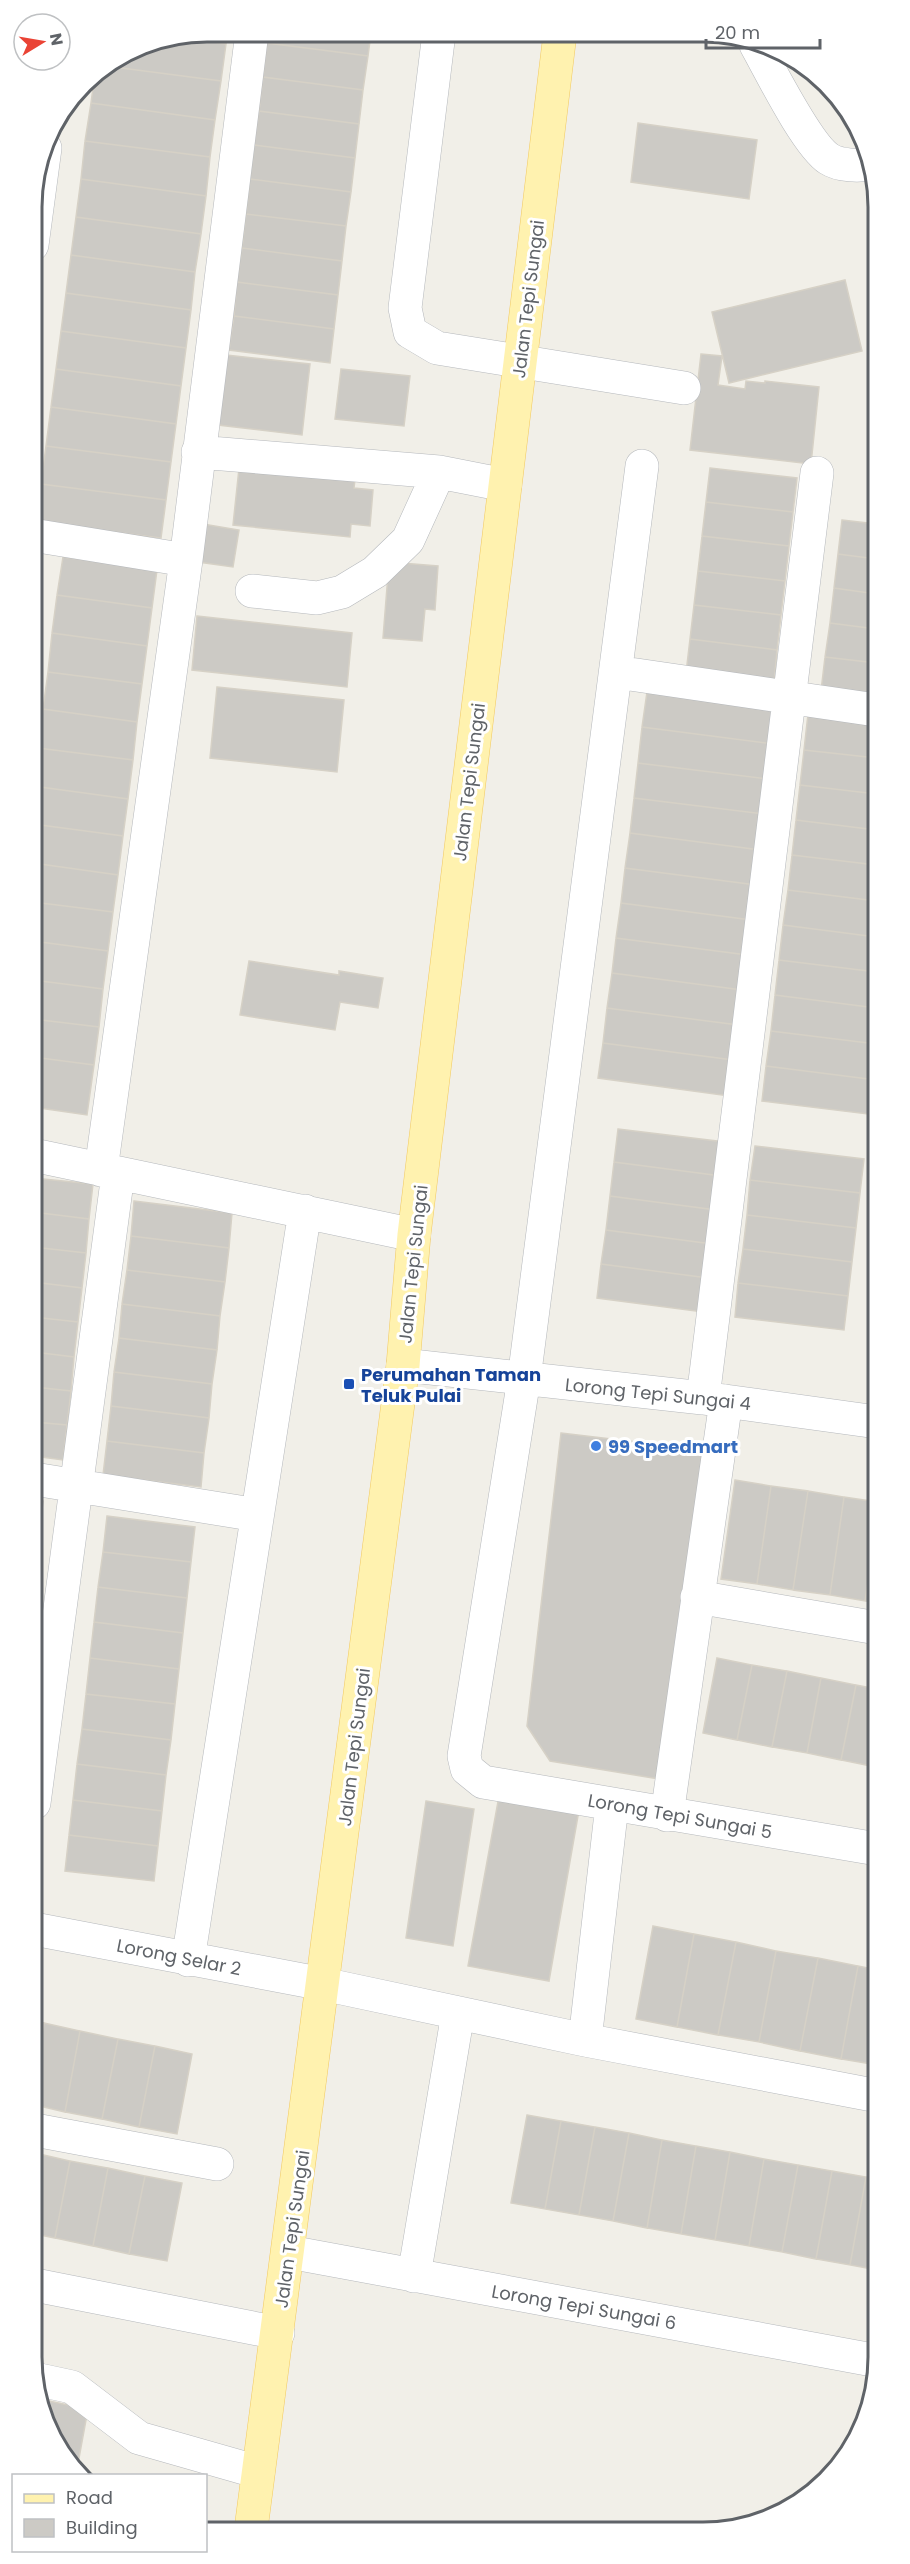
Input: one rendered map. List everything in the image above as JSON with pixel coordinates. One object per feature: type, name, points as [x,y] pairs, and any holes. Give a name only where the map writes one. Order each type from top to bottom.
[{"type":"main road","name":"Jalan Tepi Sungai","points":[[252,2522],[289,2252],[403,1365],[414,1235],[559,42]]},
{"type":"street","points":[[42,1744],[77,1486],[109,1172],[251,42]]},
{"type":"street","points":[[438,42],[405,308],[410,332],[437,348],[520,359],[684,388]]},
{"type":"street","points":[[760,53],[806,132],[830,159],[862,165]]},
{"type":"street","points":[[198,452],[439,472],[505,485]]},
{"type":"street","points":[[524,1379],[642,466]]},
{"type":"street","points":[[252,591],[317,598],[342,592],[375,572],[408,540],[439,472]]},
{"type":"street","points":[[667,1815],[697,1597],[714,1399],[817,473]]},
{"type":"street","points":[[42,537],[186,560]]},
{"type":"street","points":[[616,672],[868,709]]},
{"type":"street","points":[[42,1157],[414,1235]]},
{"type":"street","points":[[188,1960],[305,1211]]},
{"type":"street","name":"Lorong Tepi Sungai 4","points":[[403,1365],[714,1399],[868,1420]]},
{"type":"street","name":"Lorong Tepi Sungai 5","points":[[524,1379],[464,1756],[467,1769],[483,1782],[868,1848]]},
{"type":"street","points":[[42,1480],[257,1515]]},
{"type":"street","points":[[697,1597],[868,1626]]},
{"type":"street","points":[[585,2040],[612,1805]]},
{"type":"street","name":"Lorong Selar 2","points":[[42,1931],[323,1984],[585,2040],[868,2094]]},
{"type":"street","points":[[414,2276],[458,2013]]},
{"type":"street","points":[[42,2131],[217,2164]]},
{"type":"street","name":"Lorong Tepi Sungai 6","points":[[289,2252],[868,2359]]},
{"type":"street","points":[[42,2286],[278,2333]]},
{"type":"street","points":[[44,2381],[72,2387],[139,2438],[258,2472]]},
{"type":"building","points":[[212,42],[226,44],[221,81],[119,68],[144,55],[175,45]]},
{"type":"building","points":[[267,42],[370,42],[368,56]]},
{"type":"building","points":[[267,43],[368,56],[363,90],[263,77]]},
{"type":"building","points":[[119,68],[221,81],[215,120],[91,103],[93,87]]},
{"type":"building","points":[[263,77],[363,90],[359,124],[259,111]]},
{"type":"building","points":[[91,103],[215,120],[210,157],[85,141]]},
{"type":"building","points":[[259,111],[359,124],[355,158],[254,145]]},
{"type":"building","points":[[638,123],[757,140],[749,199],[631,182]]},
{"type":"building","points":[[85,141],[210,157],[206,196],[81,179]]},
{"type":"building","points":[[254,145],[355,158],[351,192],[250,179]]},
{"type":"building","points":[[81,179],[206,196],[201,234],[76,217]]},
{"type":"building","points":[[250,179],[351,192],[346,226],[246,214]]},
{"type":"building","points":[[246,214],[346,226],[342,261],[242,248]]},
{"type":"building","points":[[76,217],[201,234],[195,272],[71,255]]},
{"type":"building","points":[[242,248],[342,261],[338,295],[237,282]]},
{"type":"building","points":[[71,255],[195,272],[191,310],[66,293]]},
{"type":"building","points":[[845,280],[862,351],[729,383],[712,312]]},
{"type":"building","points":[[237,282],[338,295],[334,329],[234,316]]},
{"type":"building","points":[[66,293],[191,310],[186,348],[61,331]]},
{"type":"building","points":[[234,316],[334,329],[330,363],[229,350]]},
{"type":"building","points":[[61,331],[186,348],[181,386],[56,369]]},
{"type":"building","points":[[701,354],[722,356],[718,385],[745,389],[746,381],[765,383],[765,381],[819,387],[811,464],[690,450]]},
{"type":"building","points":[[226,355],[310,364],[302,435],[218,425]]},
{"type":"building","points":[[56,369],[181,386],[176,424],[51,407]]},
{"type":"building","points":[[341,369],[410,376],[404,426],[335,419]]},
{"type":"building","points":[[51,407],[176,424],[171,462],[46,446]]},
{"type":"building","points":[[46,446],[171,462],[166,500],[42,484]]},
{"type":"building","points":[[240,459],[356,471],[354,488],[373,490],[370,526],[351,524],[350,537],[233,525]]},
{"type":"building","points":[[710,468],[797,478],[793,512],[706,502]]},
{"type":"building","points":[[42,484],[166,500],[161,538],[42,523]]},
{"type":"building","points":[[706,502],[793,512],[789,546],[702,536]]},
{"type":"building","points":[[842,520],[868,523],[868,558],[838,554]]},
{"type":"building","points":[[197,523],[239,530],[233,567],[191,561]]},
{"type":"building","points":[[702,536],[789,546],[785,581],[698,571]]},
{"type":"building","points":[[838,554],[868,558],[868,593],[834,588]]},
{"type":"building","points":[[63,557],[157,570],[152,608],[57,595]]},
{"type":"building","points":[[389,562],[438,566],[435,610],[425,609],[422,641],[383,638]]},
{"type":"building","points":[[698,571],[785,581],[781,615],[694,605]]},
{"type":"building","points":[[834,588],[868,593],[868,628],[830,623]]},
{"type":"building","points":[[57,595],[152,608],[147,646],[52,633]]},
{"type":"building","points":[[694,605],[781,615],[777,650],[690,639]]},
{"type":"building","points":[[197,616],[352,633],[347,687],[192,670]]},
{"type":"building","points":[[830,623],[868,628],[868,662],[825,657]]},
{"type":"building","points":[[52,633],[147,646],[142,684],[48,672]]},
{"type":"building","points":[[690,639],[777,650],[774,684],[686,673]]},
{"type":"building","points":[[825,657],[868,662],[868,697],[821,691]]},
{"type":"building","points":[[48,672],[142,684],[137,722],[43,709]]},
{"type":"building","points":[[217,687],[344,700],[337,772],[210,758]]},
{"type":"building","points":[[647,692],[777,709],[773,744],[642,727]]},
{"type":"building","points":[[43,709],[137,722],[133,760],[42,749]]},
{"type":"building","points":[[808,714],[868,721],[868,757],[804,750]]},
{"type":"building","points":[[642,727],[773,744],[769,779],[638,763]]},
{"type":"building","points":[[42,749],[133,760],[128,799],[42,787]]},
{"type":"building","points":[[804,750],[868,757],[868,793],[800,785]]},
{"type":"building","points":[[638,763],[769,779],[764,814],[634,798]]},
{"type":"building","points":[[800,785],[868,793],[868,829],[796,820]]},
{"type":"building","points":[[42,787],[128,799],[123,836],[42,825]]},
{"type":"building","points":[[634,798],[764,814],[760,850],[630,833]]},
{"type":"building","points":[[796,820],[868,829],[868,864],[792,855]]},
{"type":"building","points":[[42,825],[123,836],[118,875],[42,864]]},
{"type":"building","points":[[630,833],[760,850],[756,885],[625,868]]},
{"type":"building","points":[[792,855],[868,864],[868,900],[788,890]]},
{"type":"building","points":[[42,864],[118,875],[113,912],[42,903]]},
{"type":"building","points":[[625,868],[756,885],[751,920],[621,903]]},
{"type":"building","points":[[788,890],[868,900],[868,936],[783,925]]},
{"type":"building","points":[[42,903],[113,912],[108,951],[42,942]]},
{"type":"building","points":[[621,903],[751,920],[747,955],[616,938]]},
{"type":"building","points":[[783,925],[868,936],[868,971],[779,960]]},
{"type":"building","points":[[616,938],[747,955],[742,990],[612,973]]},
{"type":"building","points":[[42,942],[108,951],[103,989],[42,981]]},
{"type":"building","points":[[779,960],[868,971],[868,1007],[775,995]]},
{"type":"building","points":[[249,961],[339,975],[339,971],[383,978],[378,1008],[340,1002],[335,1030],[240,1015]]},
{"type":"building","points":[[612,973],[742,990],[738,1025],[607,1008]]},
{"type":"building","points":[[42,981],[103,989],[99,1027],[42,1020]]},
{"type":"building","points":[[775,995],[868,1007],[868,1043],[771,1031]]},
{"type":"building","points":[[607,1008],[738,1025],[733,1060],[603,1043]]},
{"type":"building","points":[[42,1020],[99,1027],[94,1065],[42,1058]]},
{"type":"building","points":[[771,1031],[868,1043],[868,1079],[766,1066]]},
{"type":"building","points":[[603,1043],[733,1060],[729,1096],[598,1078]]},
{"type":"building","points":[[42,1058],[94,1065],[87,1115],[42,1108]]},
{"type":"building","points":[[766,1066],[868,1079],[868,1114],[762,1101]]},
{"type":"building","points":[[618,1129],[725,1142],[721,1176],[614,1162]]},
{"type":"building","points":[[755,1146],[864,1159],[860,1193],[750,1180]]},
{"type":"building","points":[[614,1162],[721,1176],[716,1210],[610,1196]]},
{"type":"building","points":[[42,1179],[93,1184],[89,1219],[42,1213]]},
{"type":"building","points":[[750,1180],[860,1193],[856,1228],[747,1215]]},
{"type":"building","points":[[610,1196],[716,1210],[712,1244],[606,1230]]},
{"type":"building","points":[[134,1201],[232,1213],[229,1248],[131,1236]]},
{"type":"building","points":[[42,1213],[89,1219],[86,1253],[42,1248]]},
{"type":"building","points":[[747,1215],[856,1228],[852,1262],[743,1249]]},
{"type":"building","points":[[606,1230],[712,1244],[708,1278],[601,1264]]},
{"type":"building","points":[[131,1236],[229,1248],[225,1282],[127,1270]]},
{"type":"building","points":[[42,1248],[86,1253],[82,1288],[42,1283]]},
{"type":"building","points":[[743,1249],[852,1262],[848,1296],[738,1283]]},
{"type":"building","points":[[601,1264],[708,1278],[703,1312],[597,1298]]},
{"type":"building","points":[[127,1270],[225,1282],[220,1316],[122,1304]]},
{"type":"building","points":[[42,1283],[82,1288],[78,1322],[42,1318]]},
{"type":"building","points":[[738,1283],[848,1296],[844,1330],[735,1317]]},
{"type":"building","points":[[122,1304],[220,1316],[217,1350],[119,1338]]},
{"type":"building","points":[[42,1318],[78,1322],[74,1357],[42,1353]]},
{"type":"building","points":[[119,1338],[217,1350],[212,1384],[114,1372]]},
{"type":"building","points":[[42,1353],[74,1357],[71,1391],[42,1388]]},
{"type":"building","points":[[114,1372],[212,1384],[209,1418],[111,1406]]},
{"type":"building","points":[[42,1388],[71,1391],[67,1425],[42,1423]]},
{"type":"building","points":[[111,1406],[209,1418],[204,1453],[107,1441]]},
{"type":"building","points":[[42,1423],[67,1425],[63,1460],[42,1457]]},
{"type":"building","points":[[561,1433],[703,1450],[665,1780],[550,1761],[527,1726]]},
{"type":"building","points":[[107,1441],[204,1453],[201,1487],[103,1475]]},
{"type":"building","points":[[735,1480],[771,1486],[757,1584],[721,1579]]},
{"type":"building","points":[[771,1486],[808,1491],[793,1590],[757,1584]]},
{"type":"building","points":[[808,1491],[844,1497],[830,1595],[793,1590]]},
{"type":"building","points":[[844,1497],[868,1501],[868,1582],[865,1601],[830,1595]]},
{"type":"building","points":[[107,1516],[195,1527],[191,1562],[103,1552]]},
{"type":"building","points":[[103,1552],[191,1562],[187,1598],[98,1587]]},
{"type":"building","points":[[868,1582],[868,1602],[865,1601]]},
{"type":"building","points":[[98,1587],[187,1598],[183,1633],[94,1622]]},
{"type":"building","points":[[94,1622],[183,1633],[179,1669],[90,1658]]},
{"type":"building","points":[[90,1658],[179,1669],[175,1704],[86,1694]]},
{"type":"building","points":[[717,1658],[752,1665],[737,1740],[703,1733]]},
{"type":"building","points":[[752,1665],[787,1671],[772,1747],[737,1740]]},
{"type":"building","points":[[787,1671],[821,1678],[807,1753],[772,1747]]},
{"type":"building","points":[[821,1678],[856,1685],[841,1760],[807,1753]]},
{"type":"building","points":[[856,1685],[868,1687],[868,1765],[841,1760]]},
{"type":"building","points":[[86,1694],[175,1704],[171,1740],[82,1729]]},
{"type":"building","points":[[82,1729],[171,1740],[166,1775],[77,1764]]},
{"type":"building","points":[[77,1764],[166,1775],[162,1811],[73,1800]]},
{"type":"building","points":[[499,1796],[579,1810],[549,1981],[468,1966]]},
{"type":"building","points":[[73,1800],[162,1811],[158,1846],[69,1835]]},
{"type":"building","points":[[426,1801],[474,1809],[453,1946],[406,1938]]},
{"type":"building","points":[[69,1835],[158,1846],[154,1881],[65,1871]]},
{"type":"building","points":[[653,1926],[694,1934],[677,2027],[636,2019]]},
{"type":"building","points":[[694,1934],[736,1942],[718,2035],[677,2027]]},
{"type":"building","points":[[736,1942],[776,1951],[759,2042],[718,2035]]},
{"type":"building","points":[[776,1951],[818,1958],[800,2051],[759,2042]]},
{"type":"building","points":[[818,1958],[858,1966],[841,2059],[800,2051]]},
{"type":"building","points":[[858,1966],[868,1968],[868,2063],[841,2059]]},
{"type":"building","points":[[44,2023],[80,2031],[65,2112],[42,2107]]},
{"type":"building","points":[[80,2031],[118,2039],[102,2119],[65,2112]]},
{"type":"building","points":[[118,2039],[155,2046],[139,2127],[102,2119]]},
{"type":"building","points":[[155,2046],[192,2054],[177,2134],[139,2127]]},
{"type":"building","points":[[527,2115],[561,2121],[545,2209],[511,2203]]},
{"type":"building","points":[[561,2121],[595,2127],[579,2215],[545,2209]]},
{"type":"building","points":[[595,2127],[629,2133],[613,2221],[579,2215]]},
{"type":"building","points":[[629,2133],[662,2140],[647,2228],[613,2221]]},
{"type":"building","points":[[662,2140],[696,2146],[681,2234],[647,2228]]},
{"type":"building","points":[[696,2146],[730,2152],[715,2240],[681,2234]]},
{"type":"building","points":[[730,2152],[764,2159],[749,2246],[715,2240]]},
{"type":"building","points":[[42,2155],[70,2161],[55,2238],[42,2235]]},
{"type":"building","points":[[764,2159],[798,2165],[782,2252],[749,2246]]},
{"type":"building","points":[[70,2161],[108,2168],[93,2246],[55,2238]]},
{"type":"building","points":[[798,2165],[832,2171],[816,2259],[782,2252]]},
{"type":"building","points":[[108,2168],[145,2176],[129,2254],[93,2246]]},
{"type":"building","points":[[832,2171],[866,2177],[850,2265],[816,2259]]},
{"type":"building","points":[[145,2176],[182,2183],[167,2261],[129,2254]]},
{"type":"building","points":[[866,2177],[868,2177],[868,2268],[850,2265]]},
{"type":"building","points":[[48,2401],[88,2409],[79,2460],[59,2430]]},
{"type":"place","name":"Perumahan Taman Teluk Pulai","points":[[349,1384]]},
{"type":"place","name":"99 Speedmart","points":[[596,1446]]}]
